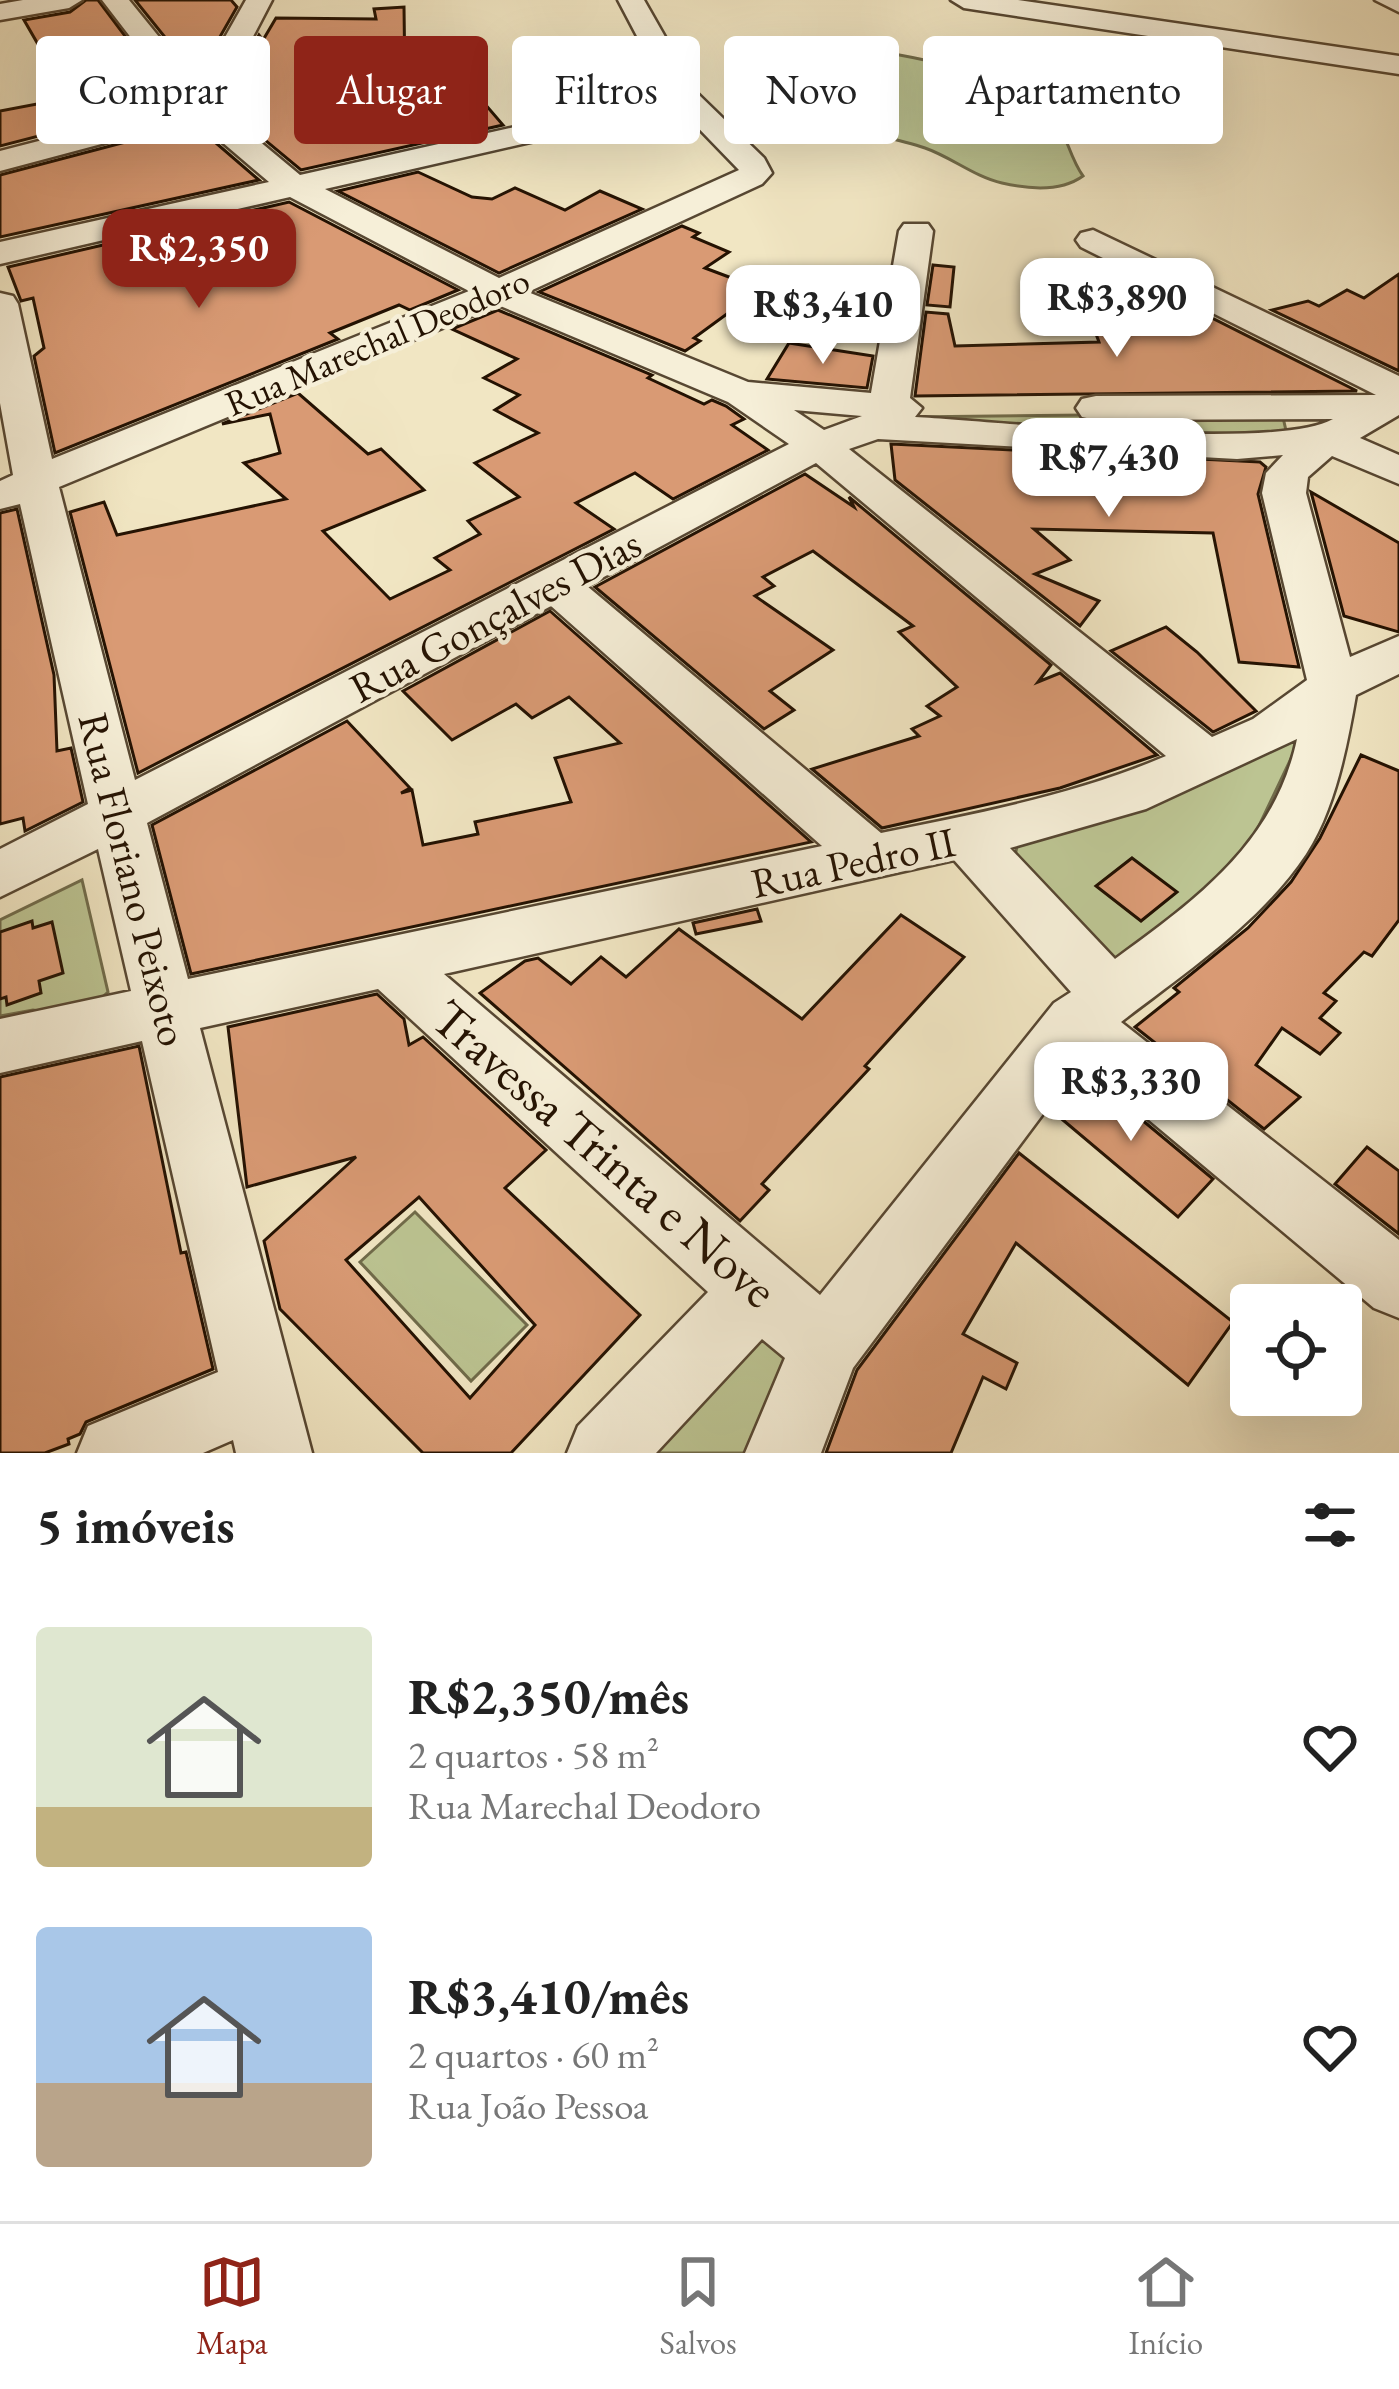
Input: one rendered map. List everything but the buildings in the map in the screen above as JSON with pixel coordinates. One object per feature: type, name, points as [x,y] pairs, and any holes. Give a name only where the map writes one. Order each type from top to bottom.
[{"type":"street","points":[[0,13],[69,0]]},
{"type":"street","points":[[116,0],[144,36]]},
{"type":"street","points":[[240,36],[259,0]]},
{"type":"street","points":[[628,0],[649,36]]},
{"type":"street","points":[[964,0],[1399,65]]},
{"type":"street","points":[[1388,0],[1399,4]]},
{"type":"street","name":"Rua Marechal Deodoro","points":[[18,489],[498,292],[756,173],[700,113]]},
{"type":"street","points":[[0,253],[512,136]]},
{"type":"street","points":[[0,160],[62,144]]},
{"type":"street","points":[[243,144],[290,184],[498,292],[742,394],[819,446],[1207,761]]},
{"type":"street","points":[[882,418],[916,231]]},
{"type":"street","points":[[1093,240],[1394,399]]},
{"type":"street","name":"Rua Floriano Peixoto","points":[[0,304],[18,489],[119,813],[266,1422]]},
{"type":"street","points":[[742,394],[882,418],[1237,447],[1328,439],[1399,471]]},
{"type":"street","points":[[882,418],[1394,399]]},
{"type":"street","points":[[783,1453],[826,1346],[1093,1008],[1213,919],[1285,842],[1319,752],[1377,670],[1284,493],[1287,473],[1328,439],[1394,399]]},
{"type":"street","name":"Rua Gonçalves Dias","points":[[0,875],[819,446],[882,418]]},
{"type":"street","points":[[555,584],[872,857]]},
{"type":"street","name":"Rua Pedro II","points":[[0,1046],[165,1006],[968,839],[1127,795],[1271,732],[1377,670]]},
{"type":"street","points":[[968,839],[1093,1008],[1399,1284]]},
{"type":"street","name":"Travessa Trinta e Nove","points":[[386,959],[758,1291],[826,1346]]},
{"type":"street","points":[[605,1453],[758,1291]]},
{"type":"street","points":[[115,1453],[266,1422]]},
{"type":"green space","points":[[899,55],[923,60],[923,144],[1068,144],[1083,176],[1065,185],[1023,187],[992,180],[925,148],[899,141]]},
{"type":"green space","points":[[1282,413],[1287,435],[910,425],[907,417]]},
{"type":"green space","points":[[1306,727],[1237,872],[1125,957],[1112,959],[1015,856],[1019,837],[1131,814]]},
{"type":"green space","points":[[82,880],[108,992],[80,1017],[33,1010],[0,1016],[0,920]]},
{"type":"green space","points":[[415,1212],[527,1325],[471,1381],[360,1262]]},
{"type":"green space","points":[[760,1300],[816,1349],[771,1453],[620,1453]]}]
